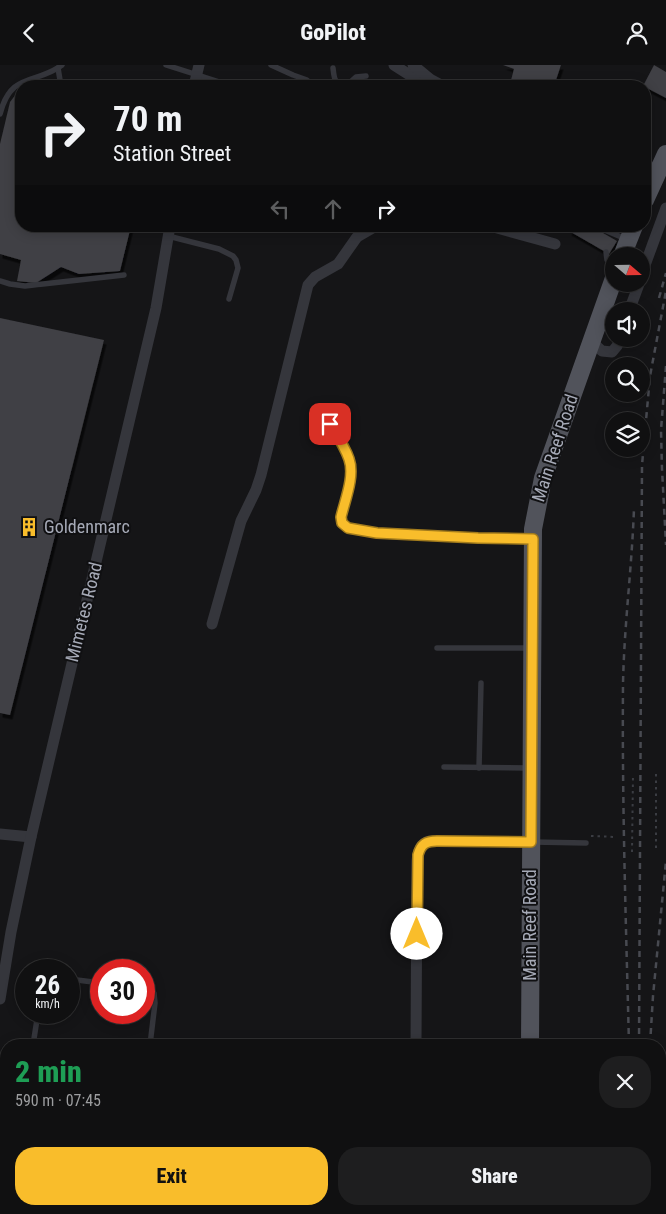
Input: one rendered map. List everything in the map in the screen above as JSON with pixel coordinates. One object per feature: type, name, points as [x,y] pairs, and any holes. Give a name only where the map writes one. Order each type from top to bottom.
[{"type":"main road","points":[[651,182],[657,163]]},
{"type":"main road","points":[[620,247],[631,233]]},
{"type":"main road","name":"Main Reef Road","points":[[530,1039],[533,539],[535,515],[543,478],[609,293]]},
{"type":"street","points":[[394,65],[418,80]]},
{"type":"street","points":[[413,65],[432,80]]},
{"type":"street","points":[[650,257],[661,234],[666,208]]},
{"type":"street","name":"Mimetes Road","points":[[0,999],[11,932],[31,837],[156,308],[169,232]]},
{"type":"street","points":[[212,624],[241,521],[252,500],[261,475],[308,285],[315,277],[338,264],[355,232]]},
{"type":"street","points":[[512,232],[555,244]]},
{"type":"street","points":[[591,341],[606,353],[612,353],[616,347]]},
{"type":"street","points":[[0,834],[31,837]]},
{"type":"street","points":[[416,1039],[417,861],[422,845],[430,841],[531,842]]},
{"type":"lane","points":[[166,65],[210,80]]},
{"type":"lane","points":[[271,65],[307,80]]},
{"type":"lane","points":[[26,80],[60,67],[61,80]]},
{"type":"lane","points":[[333,68],[335,80]]},
{"type":"lane","points":[[353,80],[356,77],[366,76]]},
{"type":"lane","points":[[0,114],[5,100],[15,88]]},
{"type":"lane","points":[[172,232],[233,256],[238,268],[229,299]]},
{"type":"lane","points":[[605,232],[611,236],[631,233]]},
{"type":"lane","points":[[0,281],[25,285],[124,275]]},
{"type":"lane","points":[[330,424],[350,459],[351,475],[341,517],[342,523],[346,526],[364,531],[391,534],[533,539]]},
{"type":"lane","points":[[437,648],[532,648]]},
{"type":"lane","points":[[479,768],[481,683]]},
{"type":"lane","points":[[444,767],[531,768]]},
{"type":"lane","points":[[531,842],[586,843]]},
{"type":"lane","points":[[34,1039],[36,1024]]},
{"type":"lane","points":[[151,1039],[152,1024]]},
{"type":"path","points":[[656,774],[656,851]]},
{"type":"path","points":[[632,852],[633,775]]},
{"type":"path","points":[[586,843],[590,836],[616,837]]},
{"type":"building","points":[[503,65],[561,65],[556,80],[511,80],[514,69]]},
{"type":"building","points":[[654,65],[666,72],[666,98],[651,90],[651,80],[646,80]]},
{"type":"building","points":[[15,95],[15,232],[130,232],[120,271],[79,274],[61,267],[36,283],[17,281],[21,260],[0,254],[0,144],[10,102]]},
{"type":"building","points":[[571,232],[601,232],[617,241],[613,247],[605,247],[605,252]]},
{"type":"building","name":"Goldenmarc","points":[[0,318],[104,340],[10,715],[0,713]]},
{"type":"railway","points":[[659,298],[666,273]]},
{"type":"railway","points":[[639,1039],[642,465],[650,376],[666,291]]},
{"type":"railway","points":[[666,366],[661,430],[666,545]]},
{"type":"railway","points":[[629,1039],[623,685],[634,508]]},
{"type":"railway","points":[[650,1039],[666,861]]},
{"type":"place","name":"Goldenmarc","points":[[29,527]]},
{"type":"route","points":[[330,424],[350,459],[351,475],[341,517],[342,523],[348,528],[391,534],[533,539],[531,842],[425,842],[418,855],[417,934]]}]
